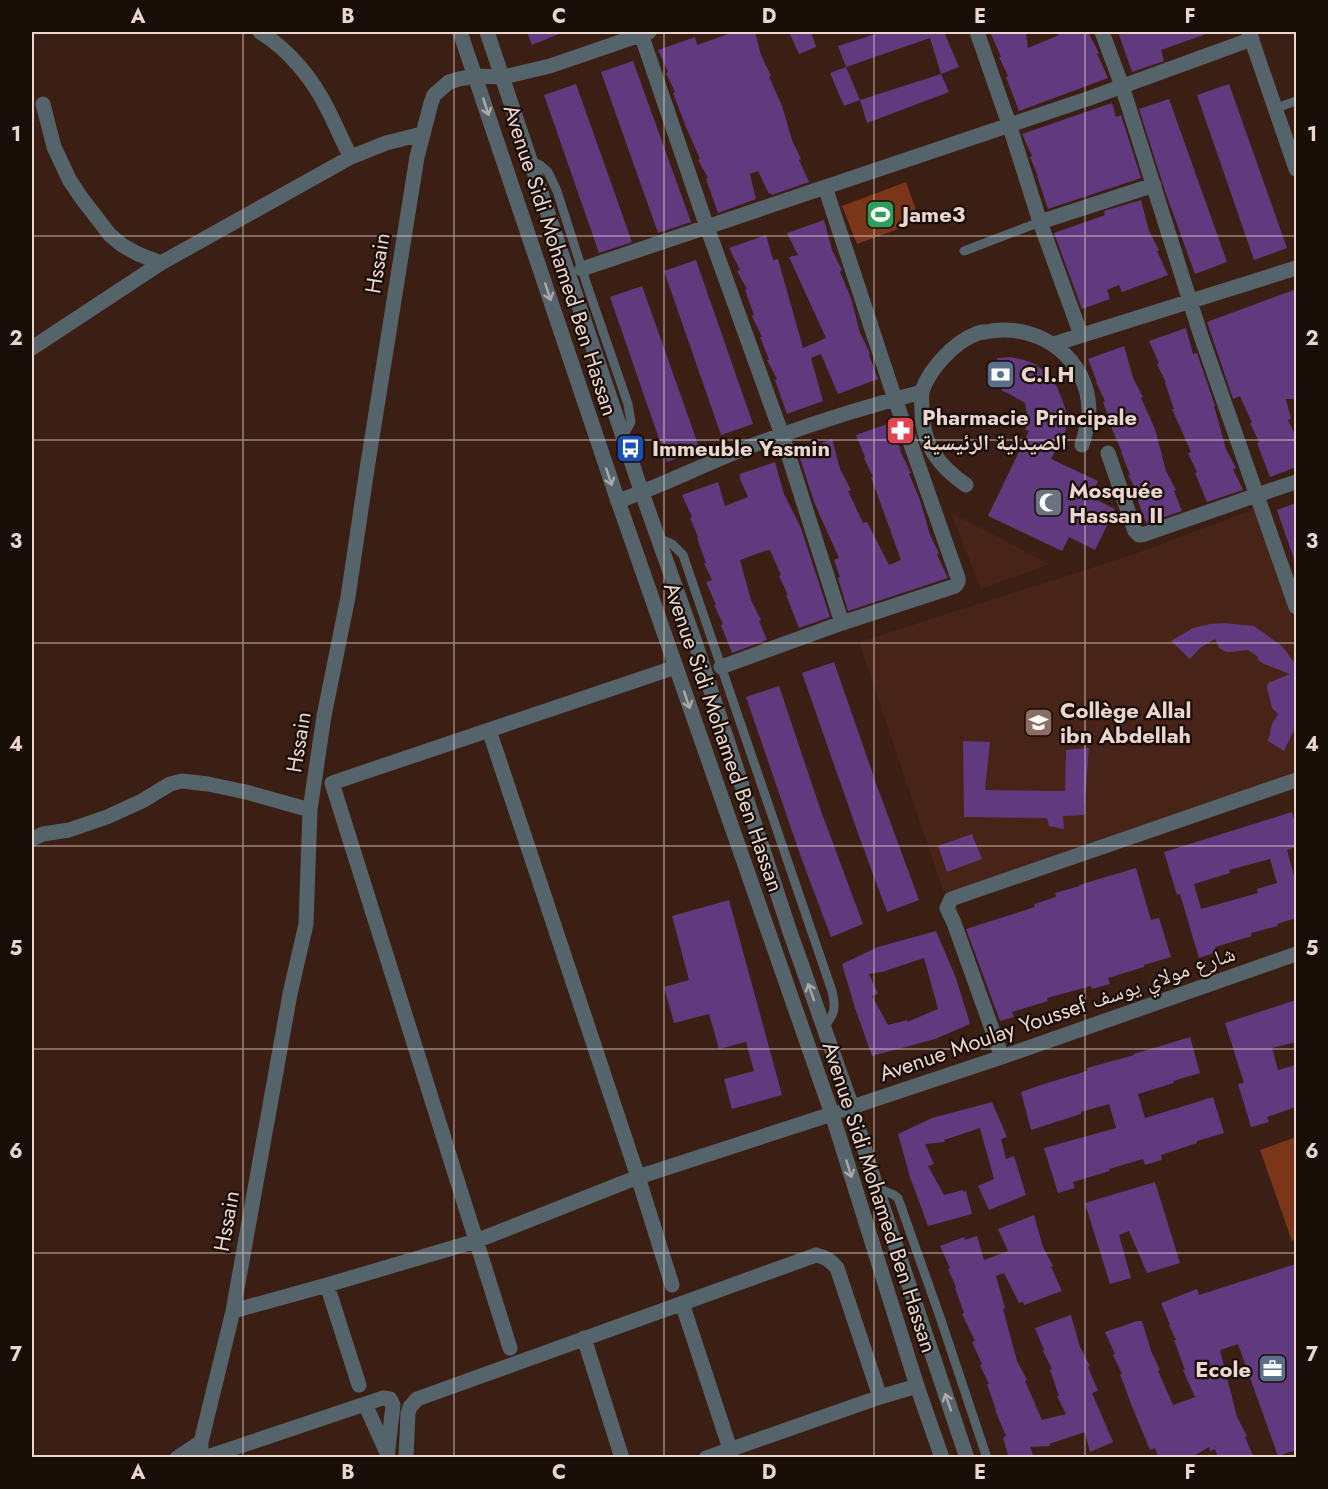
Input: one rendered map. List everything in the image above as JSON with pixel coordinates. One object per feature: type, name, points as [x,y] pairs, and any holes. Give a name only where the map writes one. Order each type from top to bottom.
[{"type":"street","points":[[260,32],[279,45],[317,90],[351,157]]},
{"type":"street","name":"Avenue Sidi Mohamed Ben Hassan","points":[[460,32],[618,501],[832,1114],[917,1386],[942,1458]]},
{"type":"street","name":"Avenue Sidi Mohamed Ben Hassan","points":[[487,32],[642,493],[696,645],[786,921],[852,1107],[876,1187],[967,1458]]},
{"type":"street","points":[[977,32],[1040,222],[1081,335]]},
{"type":"street","points":[[1102,32],[1122,86],[1201,336],[1296,608]]},
{"type":"street","points":[[645,33],[707,227],[782,435],[842,623]]},
{"type":"street","name":"Hssain","points":[[202,1452],[233,1311],[290,994],[306,924],[310,810],[324,716],[348,597],[410,197],[422,134],[434,95],[449,82],[476,76],[503,77],[550,66],[645,33]]},
{"type":"street","points":[[582,269],[1122,86],[1251,35],[1296,169]]},
{"type":"street","points":[[43,104],[54,147],[70,181],[83,200],[110,235],[122,245],[161,263]]},
{"type":"street","points":[[32,348],[161,263],[351,157],[386,143],[422,134]]},
{"type":"street","points":[[1040,222],[1154,185]]},
{"type":"street","points":[[721,667],[842,623],[955,586],[958,582],[825,188]]},
{"type":"street","points":[[1054,344],[1296,268]]},
{"type":"street","points":[[966,485],[950,474],[936,459],[927,441],[922,421],[922,392],[935,366],[952,348],[978,333],[1006,329],[1032,334],[1054,344],[1068,357],[1079,372],[1086,390],[1089,409],[1082,445]]},
{"type":"street","points":[[618,501],[768,439],[922,392]]},
{"type":"street","points":[[1108,453],[1135,531],[1139,535],[1296,482]]},
{"type":"street","points":[[510,1348],[332,783],[676,667]]},
{"type":"street","points":[[489,730],[672,1285]]},
{"type":"street","points":[[1002,1057],[954,923],[946,908],[951,899],[1296,780]]},
{"type":"street","points":[[32,839],[107,817],[142,801],[170,784],[182,781],[246,792],[310,810]]},
{"type":"street","name":"Avenue Moulay Youssef شارع مولاي يوسف","points":[[233,1311],[476,1241],[638,1177],[1002,1057],[1296,954]]},
{"type":"street","points":[[406,1458],[408,1413],[417,1399],[816,1255],[824,1257],[837,1268],[880,1397]]},
{"type":"street","points":[[327,1285],[359,1385]]},
{"type":"street","points":[[682,1303],[730,1449]]},
{"type":"street","points":[[584,1338],[622,1458]]},
{"type":"street","points":[[706,1458],[917,1386]]},
{"type":"street","points":[[177,1458],[383,1398],[390,1399],[393,1405],[387,1455]]},
{"type":"street","points":[[365,1404],[387,1455]]},
{"type":"lane","points":[[1276,108],[1296,101]]},
{"type":"lane","points":[[530,160],[548,172],[557,190],[628,404],[631,422],[623,437]]},
{"type":"lane","points":[[964,251],[1040,222]]},
{"type":"lane","points":[[659,538],[672,544],[683,555],[832,991],[834,1011],[824,1027]]},
{"type":"lane","points":[[876,1187],[898,1198],[987,1458]]},
{"type":"shaded area","name":"Jame3","points":[[906,182],[920,221],[857,244],[842,206]]},
{"type":"shaded area","name":"Collège Allal ibn Abdellah","points":[[1258,508],[1296,624],[1296,771],[1220,803],[944,893],[859,642],[1129,556]]},
{"type":"shaded area","points":[[951,513],[1050,564],[981,589]]},
{"type":"shaded area","points":[[1296,1137],[1296,1239],[1292,1241],[1260,1150]]},
{"type":"building","points":[[527,32],[564,32],[532,45]]},
{"type":"building","points":[[734,32],[755,32],[761,55],[771,76],[769,77],[782,106],[792,140],[801,159],[799,160],[809,182],[772,195],[769,194],[758,171],[750,174],[756,199],[718,213],[706,179],[708,178],[698,160],[700,159],[658,50],[695,37],[697,45]]},
{"type":"building","points":[[789,32],[811,32],[816,47],[799,54]]},
{"type":"building","points":[[882,32],[944,32],[959,67],[941,74],[930,38],[846,67],[838,46]]},
{"type":"building","points":[[1026,32],[1028,48],[1059,35],[1057,32],[1088,32],[1108,78],[1019,111],[991,34]]},
{"type":"building","points":[[1118,32],[1209,33],[1161,50],[1164,61],[1132,72]]},
{"type":"building","points":[[633,61],[691,222],[658,233],[601,72]]},
{"type":"building","points":[[846,67],[860,100],[844,106],[830,73]]},
{"type":"building","points":[[941,74],[949,92],[867,123],[860,100]]},
{"type":"building","points":[[576,84],[632,242],[599,253],[544,95]]},
{"type":"building","points":[[1229,84],[1287,248],[1254,260],[1197,95]]},
{"type":"building","points":[[1169,99],[1227,262],[1195,274],[1139,109]]},
{"type":"building","points":[[1112,103],[1116,117],[1121,115],[1141,178],[1048,209],[1030,157],[1032,156],[1022,134]]},
{"type":"building","points":[[1141,200],[1149,231],[1168,275],[1122,292],[1119,285],[1107,290],[1110,299],[1082,309],[1054,233],[1105,215],[1104,211]]},
{"type":"building","points":[[824,220],[832,250],[842,270],[840,272],[851,298],[860,333],[878,379],[838,394],[821,354],[811,358],[823,401],[787,414],[775,380],[777,379],[767,360],[769,360],[760,337],[762,337],[752,316],[754,315],[745,290],[747,289],[737,271],[740,270],[729,248],[766,235],[773,260],[778,259],[803,348],[826,338],[789,257],[798,255],[787,233]]},
{"type":"building","points":[[696,260],[753,424],[721,435],[664,271]]},
{"type":"building","points":[[642,286],[700,450],[667,462],[610,297]]},
{"type":"building","points":[[1294,290],[1296,299],[1296,399],[1286,399],[1291,419],[1288,420],[1296,437],[1296,467],[1270,477],[1257,443],[1259,442],[1250,423],[1252,423],[1240,396],[1233,399],[1207,322]]},
{"type":"building","points":[[1186,328],[1193,354],[1197,353],[1215,406],[1226,449],[1236,468],[1233,469],[1243,490],[1207,502],[1188,453],[1191,452],[1172,409],[1174,409],[1166,383],[1157,364],[1159,363],[1149,341]]},
{"type":"building","points":[[1124,346],[1133,378],[1155,429],[1166,471],[1176,490],[1174,491],[1182,511],[1146,523],[1136,495],[1138,494],[1128,475],[1130,475],[1103,402],[1105,401],[1088,359]]},
{"type":"building","name":"Mosquée Hassan II","points":[[1010,357],[1035,364],[1045,372],[1057,387],[1062,399],[1068,417],[1065,432],[1051,459],[1098,481],[1091,497],[1115,509],[1095,550],[1069,537],[1062,551],[988,516],[1029,431],[1025,430],[1028,421],[1025,403],[1002,391],[997,358]]},
{"type":"building","points":[[893,422],[901,453],[911,473],[909,474],[920,500],[930,535],[939,554],[937,555],[948,578],[848,611],[834,560],[839,558],[814,502],[798,452],[832,439],[840,469],[851,490],[848,491],[863,523],[867,522],[889,565],[901,560],[856,435]]},
{"type":"building","points":[[775,462],[784,494],[801,528],[830,617],[799,628],[770,550],[740,560],[751,600],[761,620],[759,621],[767,640],[732,653],[706,582],[712,580],[704,563],[706,563],[690,518],[692,517],[682,495],[718,482],[725,506],[748,497],[740,474]]},
{"type":"building","points":[[1296,503],[1296,561],[1295,562],[1277,510]]},
{"type":"building","points":[[1223,623],[1254,626],[1282,646],[1296,665],[1296,726],[1284,751],[1268,741],[1272,724],[1278,714],[1272,708],[1267,688],[1268,683],[1290,674],[1264,664],[1248,650],[1226,652],[1219,648],[1215,639],[1200,648],[1190,659],[1171,641],[1193,628]]},
{"type":"building","points":[[834,662],[919,900],[887,912],[802,673]]},
{"type":"building","points":[[779,686],[821,811],[863,924],[831,937],[746,697]]},
{"type":"building","points":[[963,741],[990,742],[985,790],[1065,791],[1066,750],[1089,748],[1084,815],[1063,816],[1064,829],[1049,826],[1047,818],[964,817]]},
{"type":"building","points":[[1292,812],[1296,827],[1296,847],[1287,850],[1296,883],[1296,918],[1277,924],[1278,926],[1251,933],[1252,936],[1215,947],[1217,952],[1199,958],[1180,894],[1177,895],[1164,852]],"holes":[[[1270,859],[1277,883],[1257,889],[1258,893],[1201,909],[1194,884],[1230,873],[1229,870]]]},
{"type":"building","points":[[972,834],[982,859],[947,872],[938,846]]},
{"type":"building","points":[[1136,868],[1151,920],[1159,918],[1171,957],[1108,978],[1110,984],[1092,989],[1091,986],[1047,998],[1048,1001],[1012,1012],[1014,1017],[1000,1021],[966,929],[1035,907],[1034,904],[1056,897],[1055,893]]},
{"type":"building","points":[[729,900],[782,1095],[732,1109],[724,1079],[754,1071],[746,1042],[719,1049],[709,1014],[674,1023],[664,987],[689,980],[672,916]]},
{"type":"building","points":[[936,931],[956,978],[970,1024],[935,1039],[872,1056],[842,964],[878,947]],"holes":[[[924,958],[938,1009],[907,1022],[907,1020],[888,1025],[872,996],[878,994],[869,974]]]},
{"type":"building","points":[[1296,1000],[1296,1042],[1272,1048],[1278,1070],[1296,1065],[1296,1107],[1267,1117],[1269,1122],[1251,1127],[1238,1084],[1244,1083],[1225,1023]]},
{"type":"building","points":[[1190,1037],[1200,1073],[1138,1094],[1145,1118],[1213,1097],[1224,1133],[1161,1155],[1162,1160],[1145,1165],[1143,1159],[1073,1182],[1075,1188],[1058,1193],[1044,1148],[1116,1128],[1109,1104],[1031,1130],[1021,1092],[1087,1071],[1087,1068]]},
{"type":"building","points":[[992,1102],[1007,1137],[1001,1139],[1006,1159],[1014,1156],[1026,1195],[989,1210],[978,1186],[994,1179],[980,1128],[944,1140],[945,1142],[925,1144],[934,1164],[928,1166],[944,1195],[966,1191],[972,1214],[928,1226],[910,1177],[898,1134],[932,1118]]},
{"type":"building","points":[[1155,1182],[1180,1263],[1147,1273],[1129,1231],[1119,1235],[1131,1278],[1110,1284],[1085,1203]]},
{"type":"building","points":[[1034,1215],[1043,1247],[1062,1291],[1024,1305],[1023,1302],[1019,1303],[1004,1273],[996,1276],[1017,1361],[1042,1420],[1066,1414],[1057,1396],[1059,1396],[1050,1370],[1052,1369],[1035,1328],[1071,1315],[1080,1347],[1090,1366],[1088,1367],[1098,1391],[1092,1393],[1113,1442],[1090,1452],[1085,1432],[1049,1444],[1050,1446],[1030,1447],[1034,1458],[1009,1458],[1003,1438],[1006,1436],[995,1410],[987,1384],[989,1384],[980,1365],[982,1364],[972,1342],[975,1341],[962,1314],[964,1313],[956,1287],[948,1269],[950,1268],[940,1246],[964,1237],[965,1240],[977,1236],[984,1260],[1008,1251],[998,1229]]},
{"type":"building","points":[[1296,1264],[1296,1450],[1278,1456],[1238,1344],[1220,1350],[1237,1417],[1247,1436],[1245,1437],[1254,1458],[1218,1458],[1215,1449],[1210,1451],[1209,1447],[1190,1458],[1159,1458],[1155,1448],[1150,1450],[1105,1332],[1142,1321],[1151,1351],[1160,1370],[1158,1371],[1173,1405],[1195,1397],[1183,1370],[1185,1370],[1174,1340],[1176,1340],[1161,1303],[1197,1289],[1199,1295]]},
{"type":"place","name":"Jame3","points":[[881,214]]},
{"type":"place","name":"C.I.H","points":[[1000,374]]},
{"type":"place","name":"Pharmacie Principale الصيدلية الرئيسية","points":[[901,430]]},
{"type":"place","name":"Immeuble Yasmin","points":[[631,448]]},
{"type":"place","name":"Mosquée Hassan II","points":[[1048,503]]},
{"type":"place","name":"Collège Allal ibn Abdellah","points":[[1039,723]]},
{"type":"place","name":"Ecole","points":[[1272,1369]]}]
